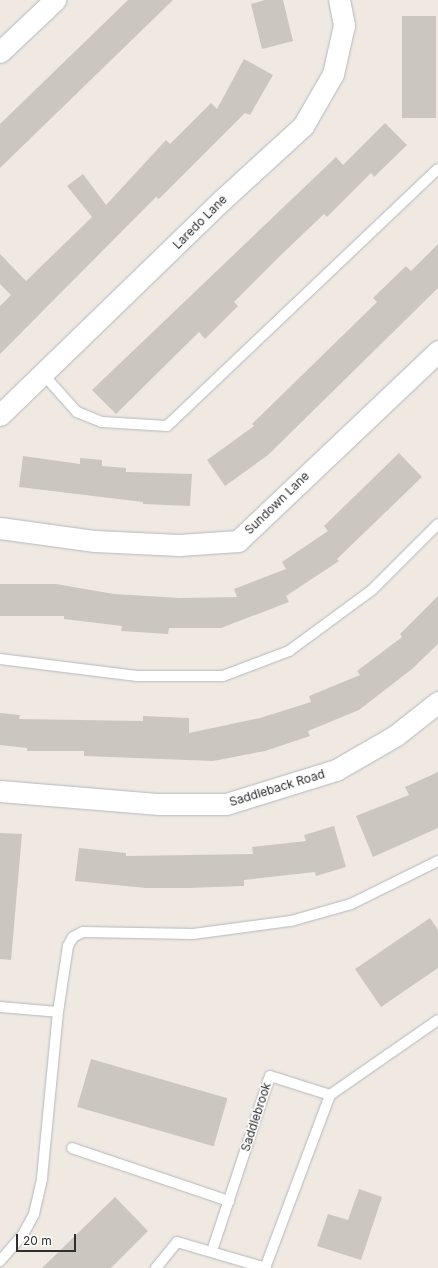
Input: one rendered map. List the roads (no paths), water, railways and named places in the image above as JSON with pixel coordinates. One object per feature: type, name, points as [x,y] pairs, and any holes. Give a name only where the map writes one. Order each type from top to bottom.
[{"type":"street","points":[[0,52],[55,0]]},
{"type":"street","name":"Laredo Lane","points":[[0,414],[222,200],[304,126],[333,74],[344,25],[339,0]]},
{"type":"street","name":"Sundown Lane","points":[[0,528],[95,540],[179,545],[238,540],[438,351]]},
{"type":"street","name":"Saddleback Road","points":[[0,791],[159,804],[226,804],[336,770],[395,736],[438,702]]},
{"type":"lane","points":[[43,374],[77,412],[102,422],[167,426],[438,170]]},
{"type":"lane","points":[[0,659],[137,676],[223,676],[289,651],[372,590],[438,524]]},
{"type":"lane","points":[[0,1261],[22,1236],[34,1214],[42,1178],[58,1012],[68,946],[73,936],[83,932],[193,934],[291,921],[351,904],[438,861]]},
{"type":"lane","points":[[0,1007],[58,1012]]},
{"type":"lane","points":[[156,1268],[177,1242],[265,1268],[330,1095],[438,1020]]},
{"type":"lane","name":"Saddlebrook","points":[[212,1252],[270,1076],[330,1095]]},
{"type":"lane","points":[[72,1148],[228,1201]]}]
